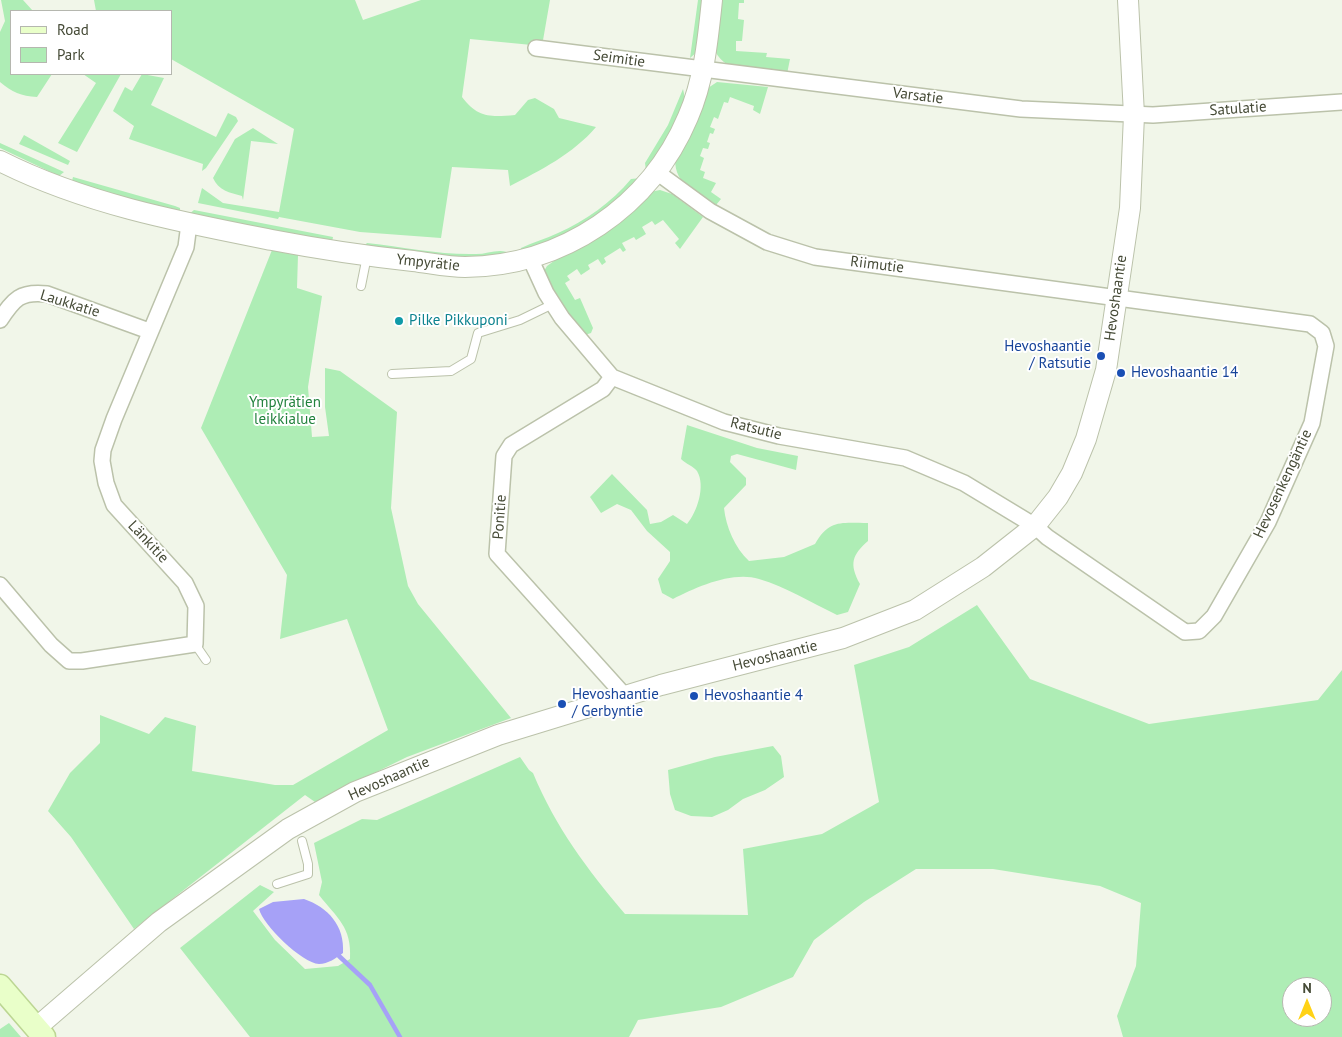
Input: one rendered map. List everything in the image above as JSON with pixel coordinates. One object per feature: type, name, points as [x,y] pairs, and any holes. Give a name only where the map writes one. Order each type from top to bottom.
[{"type":"main road","points":[[0,986],[40,1033]]},
{"type":"street","name":"Ympyrätie","points":[[0,161],[61,188],[189,224],[336,253],[464,267],[496,265],[530,258],[594,229],[634,198],[658,173],[689,116],[702,70],[712,0]]},
{"type":"street","name":"Hevoshaantie","points":[[40,1033],[160,922],[288,829],[355,792],[498,735],[624,695],[843,638],[915,610],[983,567],[1035,526],[1058,497],[1072,473],[1086,438],[1106,370],[1130,208],[1134,115],[1128,0]]},
{"type":"street","name":"Seimitie","points":[[536,48],[702,70]]},
{"type":"street","name":"Varsatie","points":[[702,70],[1021,109],[1134,115]]},
{"type":"street","name":"Satulatie","points":[[1134,115],[1342,102]]},
{"type":"street","name":"Riimutie","points":[[658,173],[710,211],[767,242],[815,257],[1116,299]]},
{"type":"street","name":"Länkitie","points":[[189,224],[186,247],[149,330],[106,442],[102,461],[106,483],[114,505],[185,583],[196,606],[195,644]]},
{"type":"street","name":"Ratsutie","points":[[530,258],[553,304],[612,377],[724,422],[779,436],[905,458],[964,483],[1035,526]]},
{"type":"street","name":"Laukkatie","points":[[0,320],[14,300],[31,292],[47,294],[149,330]]},
{"type":"street","name":"Hevosenkengäntie","points":[[1035,526],[1047,537],[1185,632],[1199,631],[1214,616],[1268,522],[1312,423],[1326,346],[1322,333],[1310,324],[1116,299]]},
{"type":"street","name":"Ponitie","points":[[612,377],[603,389],[511,446],[504,456],[497,554],[624,695]]},
{"type":"street","points":[[0,585],[51,645],[69,662],[82,662],[195,644]]},
{"type":"lane","points":[[361,286],[367,256]]},
{"type":"lane","points":[[392,374],[451,371],[471,359],[478,333],[520,320],[553,304]]},
{"type":"lane","points":[[195,644],[206,660]]},
{"type":"lane","points":[[278,884],[308,874],[308,864],[302,841]]},
{"type":"green space","points":[[1,0],[23,0],[32,10],[10,10],[10,75],[51,75],[37,97],[17,93],[0,82],[0,32],[5,21]]},
{"type":"green space","points":[[94,0],[355,0],[363,20],[421,0],[550,0],[542,46],[470,39],[462,97],[474,109],[491,116],[515,115],[528,100],[535,98],[554,109],[559,118],[596,127],[567,153],[510,186],[508,170],[452,167],[441,238],[360,232],[279,217],[278,219],[198,203],[202,188],[223,203],[279,212],[294,129],[172,60],[172,10],[96,10]]},
{"type":"green space","points":[[698,0],[703,0],[697,52],[690,58]]},
{"type":"green space","points":[[720,0],[744,0],[744,3],[739,3],[738,19],[744,20],[742,41],[736,41],[736,51],[767,53],[766,57],[790,59],[787,74],[747,71],[728,65],[721,59],[715,51]]},
{"type":"green space","points":[[84,75],[120,75],[77,152],[58,143],[96,83]]},
{"type":"green space","points":[[141,75],[164,78],[151,105],[216,137],[228,113],[236,117],[238,121],[202,171],[203,164],[129,139],[134,126],[113,111],[125,87],[132,91]]},
{"type":"green space","points":[[717,82],[768,87],[760,114],[753,110],[754,106],[730,97],[728,103],[724,102],[718,119],[714,117],[710,127],[715,129],[713,134],[710,133],[707,142],[710,143],[708,149],[703,148],[700,156],[704,158],[700,170],[705,172],[703,178],[716,183],[711,192],[721,199],[716,205],[694,192],[683,182],[676,168],[675,159],[708,88]]},
{"type":"green space","points":[[683,89],[684,99],[678,120],[646,171],[645,163],[668,125]]},
{"type":"green space","points":[[253,128],[278,144],[251,141],[243,200],[242,196],[221,188],[213,178],[235,139]]},
{"type":"green space","points":[[24,135],[70,161],[68,165],[19,144]]},
{"type":"green space","points":[[0,143],[64,172],[59,176],[0,148]]},
{"type":"green space","points":[[73,177],[175,206],[180,208],[180,213],[118,197],[72,181]]},
{"type":"green space","points":[[641,178],[611,207],[561,238],[520,252],[521,248],[578,223],[607,203],[631,179]]},
{"type":"green space","points":[[660,190],[672,194],[703,217],[680,249],[675,243],[679,239],[663,220],[655,225],[652,221],[642,227],[646,234],[636,240],[634,237],[622,243],[626,250],[623,252],[620,248],[604,258],[606,262],[602,265],[598,259],[588,265],[590,269],[581,275],[577,269],[567,276],[570,280],[565,283],[575,300],[580,298],[593,328],[591,333],[585,335],[557,301],[544,271],[547,266],[650,192]]},
{"type":"green space","points":[[194,210],[333,237],[332,242],[188,215]]},
{"type":"green space","points":[[367,243],[449,253],[476,254],[503,251],[511,254],[478,259],[363,247]]},
{"type":"green space","name":"Ympyrätien leikkialue","points":[[272,250],[298,255],[297,288],[322,296],[308,387],[312,437],[329,436],[325,407],[325,368],[340,371],[397,412],[391,508],[408,586],[418,604],[511,718],[407,757],[315,802],[305,795],[134,929],[71,837],[48,811],[70,773],[100,743],[100,715],[149,734],[165,717],[196,726],[192,771],[275,785],[293,785],[388,730],[347,619],[280,639],[287,575],[201,428]]},
{"type":"green space","points":[[687,425],[757,448],[798,456],[796,470],[737,454],[731,456],[730,462],[746,478],[746,485],[724,508],[725,515],[735,544],[749,561],[784,557],[815,544],[826,530],[837,524],[868,523],[868,541],[858,551],[853,565],[860,584],[848,612],[837,615],[779,586],[749,577],[738,577],[715,582],[673,599],[662,593],[658,579],[670,561],[670,552],[647,531],[631,510],[617,504],[601,513],[590,497],[612,474],[647,510],[650,524],[661,522],[673,515],[687,524],[697,506],[701,484],[697,471],[681,459]]},
{"type":"green space","points":[[977,605],[1030,679],[1149,724],[1318,700],[1342,670],[1342,1037],[1123,1037],[1117,1016],[1136,966],[1141,903],[1100,886],[993,869],[916,869],[864,902],[814,940],[793,977],[721,1007],[638,1020],[629,1037],[250,1037],[180,948],[260,885],[274,892],[253,911],[275,940],[305,969],[338,966],[350,959],[349,939],[342,924],[319,895],[322,882],[314,843],[362,819],[377,820],[520,757],[533,773],[552,812],[573,847],[625,914],[748,915],[743,849],[822,834],[879,802],[854,665],[909,647]]},
{"type":"green space","points":[[773,746],[781,756],[784,777],[765,790],[743,799],[728,810],[712,817],[691,816],[675,810],[670,794],[668,770],[715,757]]},
{"type":"green space","points":[[9,1023],[21,1037],[0,1037],[0,1029]]},
{"type":"shaded area","points":[[304,899],[327,912],[338,926],[341,934],[343,953],[326,963],[312,962],[284,942],[268,924],[259,909],[273,902]]},
{"type":"waterway","points":[[339,956],[370,985],[400,1037]]},
{"type":"place","name":"Pilke Pikkuponi","points":[[399,321]]},
{"type":"place","name":"Hevoshaantie / Ratsutie","points":[[1101,356]]},
{"type":"place","name":"Hevoshaantie 14","points":[[1121,373]]},
{"type":"place","name":"Hevoshaantie 4","points":[[694,696]]},
{"type":"place","name":"Hevoshaantie / Gerbyntie","points":[[562,704]]}]
